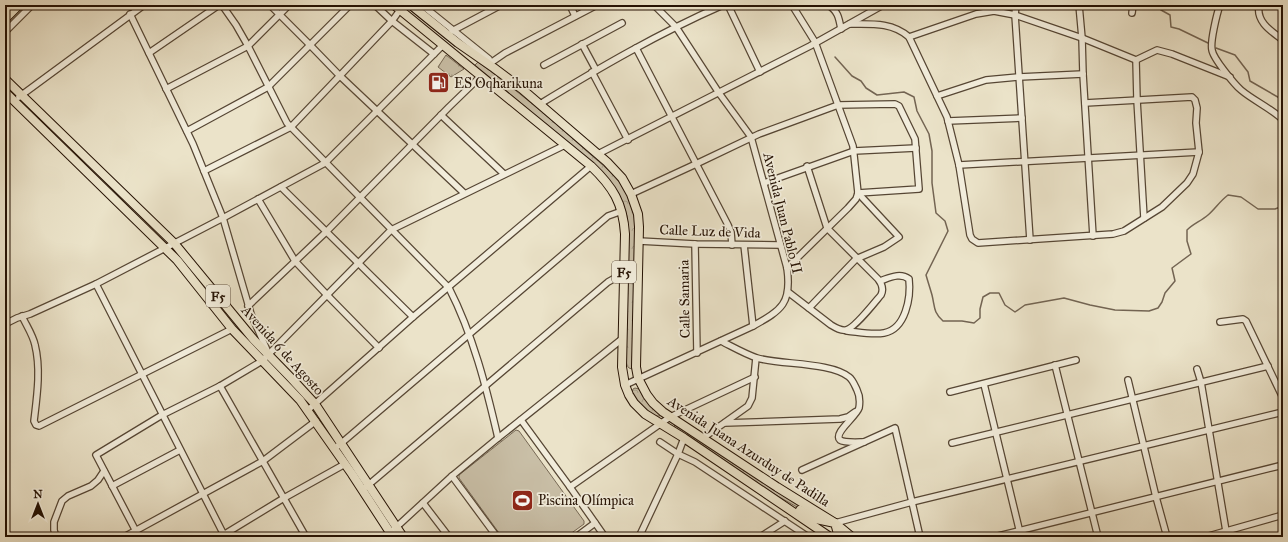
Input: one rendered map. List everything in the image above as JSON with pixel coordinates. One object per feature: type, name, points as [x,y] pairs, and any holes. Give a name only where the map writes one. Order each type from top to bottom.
[{"type":"highway","points":[[5,19],[20,5]]},
{"type":"highway","name":"Avenida Juana Azurduy de Padilla","points":[[411,5],[450,32],[458,43],[494,68],[540,104],[598,154],[622,178],[631,194],[638,214],[639,241],[636,354],[638,378],[650,399],[670,417],[777,488],[835,523],[852,537]]},
{"type":"highway","name":"Avenida Juana Azurduy de Padilla","points":[[397,8],[521,107],[591,166],[616,195],[622,212],[625,234],[622,367],[625,385],[634,403],[645,414],[684,438],[830,537]]},
{"type":"highway","points":[[450,51],[458,43]]},
{"type":"highway","points":[[469,67],[478,57]]},
{"type":"highway","name":"Avenida 6 de Agosto","points":[[5,79],[174,244],[254,340],[265,358],[338,446],[345,464],[365,487]]},
{"type":"highway","name":"Avenida 6 de Agosto","points":[[5,92],[166,248],[232,329],[316,404],[338,446],[365,487],[391,534],[403,537]]},
{"type":"highway","points":[[60,144],[66,137]]},
{"type":"highway","points":[[109,194],[116,188]]},
{"type":"highway","points":[[771,498],[787,502],[816,519],[835,523],[838,534],[841,537]]},
{"type":"street","points":[[5,32],[32,5]]},
{"type":"street","points":[[15,101],[21,94],[130,14],[136,7],[144,5]]},
{"type":"street","points":[[149,53],[220,5],[236,25]]},
{"type":"street","points":[[227,5],[287,124],[448,288],[457,304],[469,334],[486,385],[498,438]]},
{"type":"street","points":[[270,5],[340,76],[464,194]]},
{"type":"street","points":[[166,89],[248,46],[289,5]]},
{"type":"street","points":[[187,131],[268,87],[350,5]]},
{"type":"street","points":[[375,5],[392,21],[434,54]]},
{"type":"street","points":[[422,5],[450,32],[492,62]]},
{"type":"street","points":[[450,32],[501,5]]},
{"type":"street","points":[[570,5],[575,16]]},
{"type":"street","points":[[492,62],[505,53],[597,5]]},
{"type":"street","name":"Avenida Juan Pablo II","points":[[625,385],[697,353],[768,318],[777,311],[785,300],[788,292],[787,268],[751,137],[719,93],[676,26],[654,5]]},
{"type":"street","points":[[540,104],[594,71],[676,26],[723,5]]},
{"type":"street","points":[[728,5],[760,72]]},
{"type":"street","points":[[787,268],[848,208],[856,199],[858,193],[853,146],[815,42],[792,5]]},
{"type":"street","points":[[828,5],[836,11],[839,16],[841,29]]},
{"type":"street","points":[[598,154],[672,118],[884,5]]},
{"type":"street","points":[[1016,5],[1024,162],[1030,240]]},
{"type":"street","points":[[1079,5],[1094,236]]},
{"type":"street","points":[[1132,5],[1132,13]]},
{"type":"street","points":[[1220,5],[1212,43],[1212,51],[1220,65],[1240,89],[1283,120]]},
{"type":"street","points":[[1258,5],[1258,14],[1260,19],[1265,26],[1283,40]]},
{"type":"street","points":[[204,171],[291,127],[392,21],[397,8]]},
{"type":"street","points":[[909,37],[976,14],[994,12],[1016,15],[1082,38],[1136,60],[1157,50],[1172,54],[1230,77]]},
{"type":"street","points":[[130,14],[187,131],[223,218],[248,306],[265,358]]},
{"type":"street","points":[[544,65],[622,23]]},
{"type":"street","points":[[850,24],[878,24],[904,32],[909,37],[948,121],[959,165],[969,230],[972,238],[978,243],[1094,236],[1124,231],[1162,207],[1187,183],[1193,174],[1199,152],[1196,123],[1197,108],[1195,100],[1192,96],[1085,102]]},
{"type":"street","points":[[582,44],[628,140]]},
{"type":"street","points":[[5,324],[96,284],[325,163],[442,45]]},
{"type":"street","points":[[636,48],[728,225],[731,232],[732,245]]},
{"type":"street","points":[[478,57],[492,62]]},
{"type":"street","points":[[1136,60],[1144,218]]},
{"type":"street","points":[[937,96],[986,80],[1083,74]]},
{"type":"street","points":[[248,306],[326,232],[481,76]]},
{"type":"street","points":[[631,194],[751,137],[838,105],[895,104],[899,106],[915,139],[919,189],[858,193]]},
{"type":"street","points":[[441,115],[504,174]]},
{"type":"street","points":[[948,121],[1022,118]]},
{"type":"street","points":[[138,537],[96,455],[162,415],[220,386],[265,358],[391,230],[565,145]]},
{"type":"street","points":[[764,183],[808,166],[854,151],[916,148]]},
{"type":"street","points":[[959,165],[1199,152]]},
{"type":"street","points":[[308,410],[413,317],[591,166]]},
{"type":"street","points":[[808,166],[827,228],[856,259],[880,281],[883,288],[882,295],[852,327],[844,330]]},
{"type":"street","points":[[281,187],[413,317]]},
{"type":"street","points":[[809,308],[856,259],[884,247],[899,237],[858,193]]},
{"type":"street","points":[[258,199],[295,261],[379,348]]},
{"type":"street","points":[[338,446],[608,216],[622,212]]},
{"type":"street","name":"Calle Luz de Vida","points":[[639,241],[695,244],[780,245]]},
{"type":"street","name":"Calle Samaria","points":[[695,244],[697,353]]},
{"type":"street","points":[[744,245],[753,326]]},
{"type":"street","points":[[365,487],[608,282],[624,273]]},
{"type":"street","points":[[788,292],[837,329],[884,333],[891,330],[901,322],[906,313],[909,279],[904,276],[899,276],[880,281]]},
{"type":"street","points":[[96,284],[223,536],[284,498],[345,464]]},
{"type":"street","points":[[22,316],[35,344],[38,361],[38,384],[34,420],[36,425],[39,426],[232,329]]},
{"type":"street","points":[[1220,322],[1242,319],[1246,321],[1283,398]]},
{"type":"street","points":[[391,534],[452,476],[622,339]]},
{"type":"street","points":[[721,341],[756,358],[822,367],[838,371],[849,377],[859,394],[860,402],[857,411],[851,420],[841,430],[839,438],[841,441],[846,442],[864,442]]},
{"type":"street","points":[[703,438],[748,406],[752,398],[756,358]]},
{"type":"street","points":[[950,392],[1076,360]]},
{"type":"street","points":[[1056,365],[1098,537]]},
{"type":"street","points":[[952,443],[1268,366]]},
{"type":"street","points":[[1197,369],[1201,382],[1227,534]]},
{"type":"street","points":[[570,487],[670,417],[755,377]]},
{"type":"street","points":[[1128,380],[1167,537]]},
{"type":"street","points":[[984,384],[1020,534]]},
{"type":"street","points":[[220,386],[306,537]]},
{"type":"street","points":[[725,423],[840,419],[848,417],[857,411]]},
{"type":"street","points":[[835,523],[912,502],[1283,412]]},
{"type":"street","points":[[521,420],[605,537]]},
{"type":"street","points":[[124,537],[263,461],[316,421]]},
{"type":"street","points":[[802,470],[895,428],[920,537]]},
{"type":"street","points":[[639,537],[684,438]]},
{"type":"street","points":[[660,442],[678,454],[695,462],[808,536]]},
{"type":"street","points":[[112,486],[180,450]]},
{"type":"street","points":[[994,537],[1020,534],[1092,513],[1283,465]]},
{"type":"street","points":[[56,537],[54,522],[62,501],[68,496],[91,486],[98,480],[104,471]]},
{"type":"street","points":[[452,476],[496,537]]},
{"type":"street","points":[[423,503],[449,537]]},
{"type":"street","points":[[1205,537],[1227,534],[1283,515]]},
{"type":"street","points":[[760,537],[784,521]]},
{"type":"street","points":[[808,536],[807,528],[810,523]]},
{"type":"street","points":[[576,537],[595,524]]},
{"type":"green space","points":[[446,55],[464,69],[451,77],[438,67]]},
{"type":"green space","points":[[478,62],[544,114],[609,171],[619,181],[626,192],[632,207],[636,228],[632,369],[625,363],[628,238],[627,216],[617,192],[603,173],[515,98],[474,66]]},
{"type":"green space","points":[[635,388],[639,389],[645,399],[660,414],[660,416],[655,416],[639,403],[632,392]]},
{"type":"green space","points":[[675,424],[807,510],[804,511],[767,490],[674,427]]},
{"type":"green space","name":"Piscina Olímpica","points":[[516,430],[519,431],[584,521],[584,524],[566,537],[502,537],[459,478],[459,475]]},
{"type":"waterway","points":[[1156,5],[1170,15],[1171,27],[1179,29],[1208,43]]},
{"type":"waterway","points":[[1216,48],[1235,55],[1248,72],[1250,81],[1283,100]]},
{"type":"waterway","points":[[835,57],[852,76],[861,81],[866,88],[877,95],[904,92],[914,97],[917,111],[929,134],[932,151],[932,183],[936,213],[945,221],[948,231],[926,275],[936,312],[943,321],[962,321],[974,323],[980,318],[980,309],[983,297],[990,293],[999,293],[1005,305],[1015,312],[1025,305],[1064,298],[1115,310],[1149,311],[1158,308],[1165,293],[1175,281],[1172,268],[1191,254],[1187,241],[1187,230],[1208,215],[1225,197],[1228,195],[1241,197],[1258,209],[1275,209],[1283,206]]},
{"type":"place","name":"ES Oqharikuna","points":[[438,83]]},
{"type":"place","name":"Piscina Olímpica","points":[[522,500]]}]
